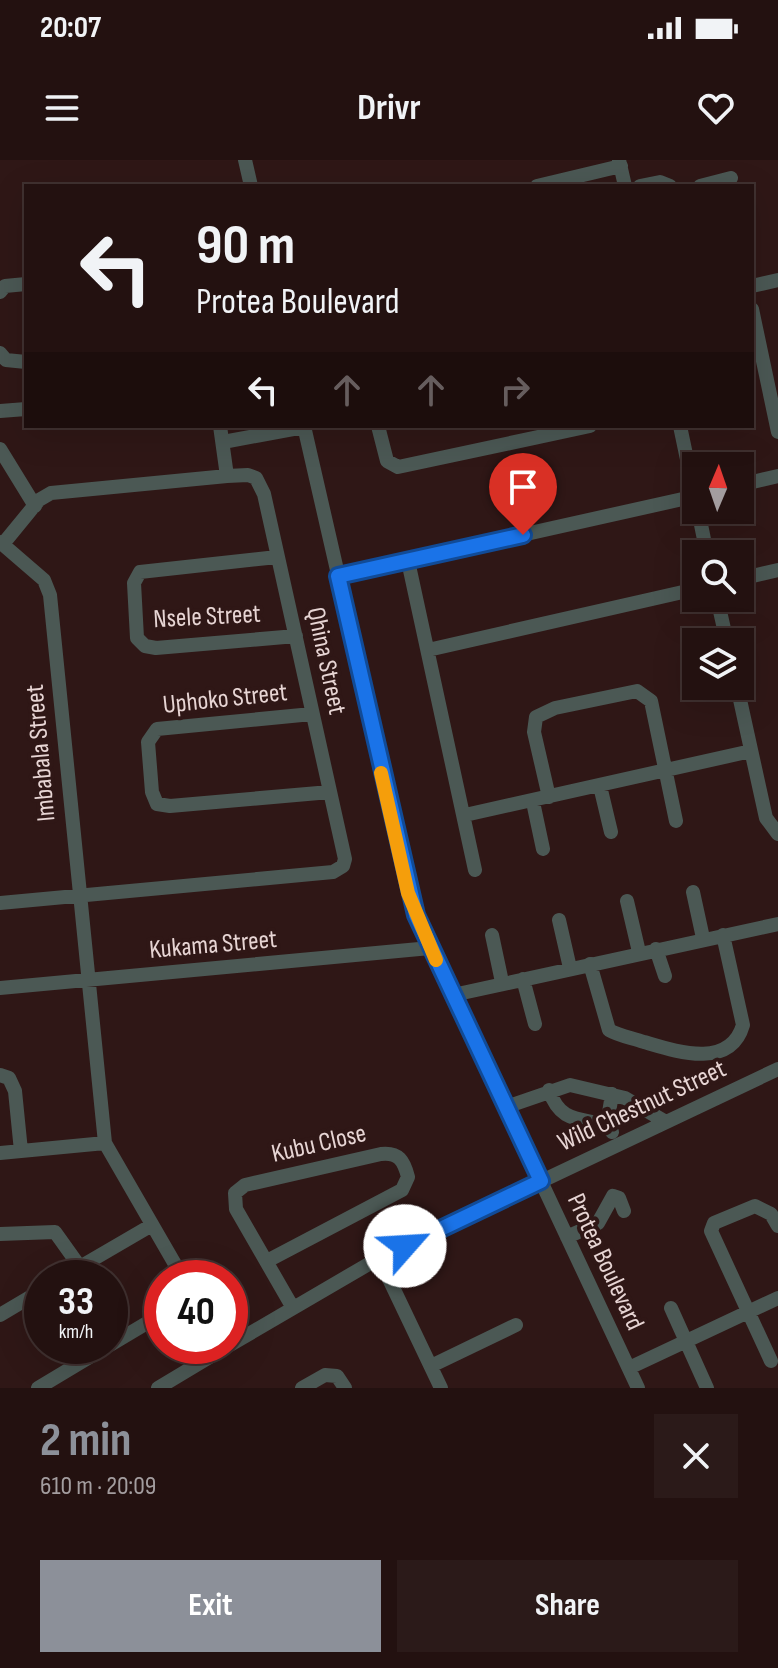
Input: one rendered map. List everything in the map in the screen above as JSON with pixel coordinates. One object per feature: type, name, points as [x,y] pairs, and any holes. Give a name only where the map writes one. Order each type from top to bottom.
[{"type":"street","points":[[245,160],[251,184]]},
{"type":"street","points":[[544,184],[620,163],[625,184]]},
{"type":"street","points":[[708,184],[731,178]]},
{"type":"street","points":[[754,286],[778,280]]},
{"type":"street","points":[[0,292],[5,286],[24,284]]},
{"type":"street","points":[[754,316],[772,377],[778,432]]},
{"type":"street","points":[[0,353],[6,360],[24,362]]},
{"type":"street","points":[[0,411],[24,409]]},
{"type":"street","points":[[220,428],[227,476]]},
{"type":"street","points":[[223,442],[299,428]]},
{"type":"street","name":"Protea Boulevard","points":[[304,428],[408,893],[430,948],[638,1388]]},
{"type":"street","points":[[379,428],[387,461],[398,467],[581,428]]},
{"type":"street","points":[[680,428],[686,452]]},
{"type":"street","points":[[0,449],[35,506]]},
{"type":"street","name":"Qhina Street","points":[[2,543],[45,496],[58,491],[227,476],[248,475],[259,481],[345,852],[343,866],[338,870],[78,896]]},
{"type":"street","points":[[754,482],[778,476]]},
{"type":"street","points":[[338,576],[682,504]]},
{"type":"street","name":"Imbabala Street","points":[[2,543],[44,580],[50,595],[105,1143]]},
{"type":"street","name":"Nsele Street","points":[[277,557],[140,572],[134,583],[137,638],[142,644],[156,648],[296,636]]},
{"type":"street","points":[[408,561],[475,870]]},
{"type":"street","points":[[754,576],[778,570]]},
{"type":"street","points":[[428,650],[682,592]]},
{"type":"street","points":[[549,797],[534,732],[536,717],[555,708],[629,691],[643,693],[651,701],[676,821]]},
{"type":"street","points":[[740,700],[766,818],[778,834]]},
{"type":"street","name":"Uphoko Street","points":[[312,714],[157,729],[148,742],[153,796],[157,804],[170,806],[330,792]]},
{"type":"street","points":[[465,815],[751,751]]},
{"type":"street","points":[[600,786],[611,832]]},
{"type":"street","points":[[533,802],[543,849]]},
{"type":"street","points":[[693,892],[703,938]]},
{"type":"street","points":[[0,903],[78,896]]},
{"type":"street","points":[[627,901],[639,952]]},
{"type":"street","points":[[559,920],[570,968]]},
{"type":"street","points":[[453,995],[778,924]]},
{"type":"street","points":[[492,935],[502,982]]},
{"type":"street","points":[[590,964],[609,1030],[680,1052],[704,1054],[724,1048],[743,1025],[723,935]]},
{"type":"street","name":"Kukama Street","points":[[0,988],[430,948]]},
{"type":"street","points":[[656,949],[665,976]]},
{"type":"street","points":[[523,979],[535,1024]]},
{"type":"street","name":"Wild Chestnut Street","points":[[248,1334],[379,1258],[778,1069]]},
{"type":"street","points":[[0,1075],[12,1082],[21,1151]]},
{"type":"street","points":[[506,1107],[570,1085],[612,1094],[666,1122]]},
{"type":"street","points":[[549,1090],[555,1107],[563,1115],[607,1125]]},
{"type":"street","points":[[612,1094],[607,1125],[619,1144]]},
{"type":"street","points":[[0,1153],[105,1143],[172,1260]]},
{"type":"street","name":"Kubu Close","points":[[267,1261],[402,1190],[408,1177],[402,1160],[395,1154],[381,1154],[238,1188],[234,1204],[293,1308]]},
{"type":"street","points":[[567,1237],[598,1223],[613,1196],[619,1198],[624,1211]]},
{"type":"street","points":[[771,1361],[711,1235],[712,1227],[755,1206],[771,1214],[778,1226]]},
{"type":"street","points":[[92,1260],[152,1225]]},
{"type":"street","points":[[0,1234],[55,1232],[75,1260]]},
{"type":"street","points":[[379,1258],[441,1388]]},
{"type":"street","points":[[629,1368],[778,1298]]},
{"type":"street","points":[[0,1315],[24,1301]]},
{"type":"street","points":[[671,1308],[707,1388]]},
{"type":"street","points":[[431,1366],[516,1325]]},
{"type":"street","points":[[38,1388],[78,1364]]},
{"type":"street","name":"Wild Chestnut Street","points":[[158,1388],[197,1364]]},
{"type":"street","points":[[302,1388],[331,1375],[341,1380],[345,1388]]},
{"type":"slow traffic","points":[[381,773],[408,893],[436,960]]},
{"type":"route","points":[[405,1246],[541,1181],[424,936],[408,893],[338,576],[523,535]]}]
